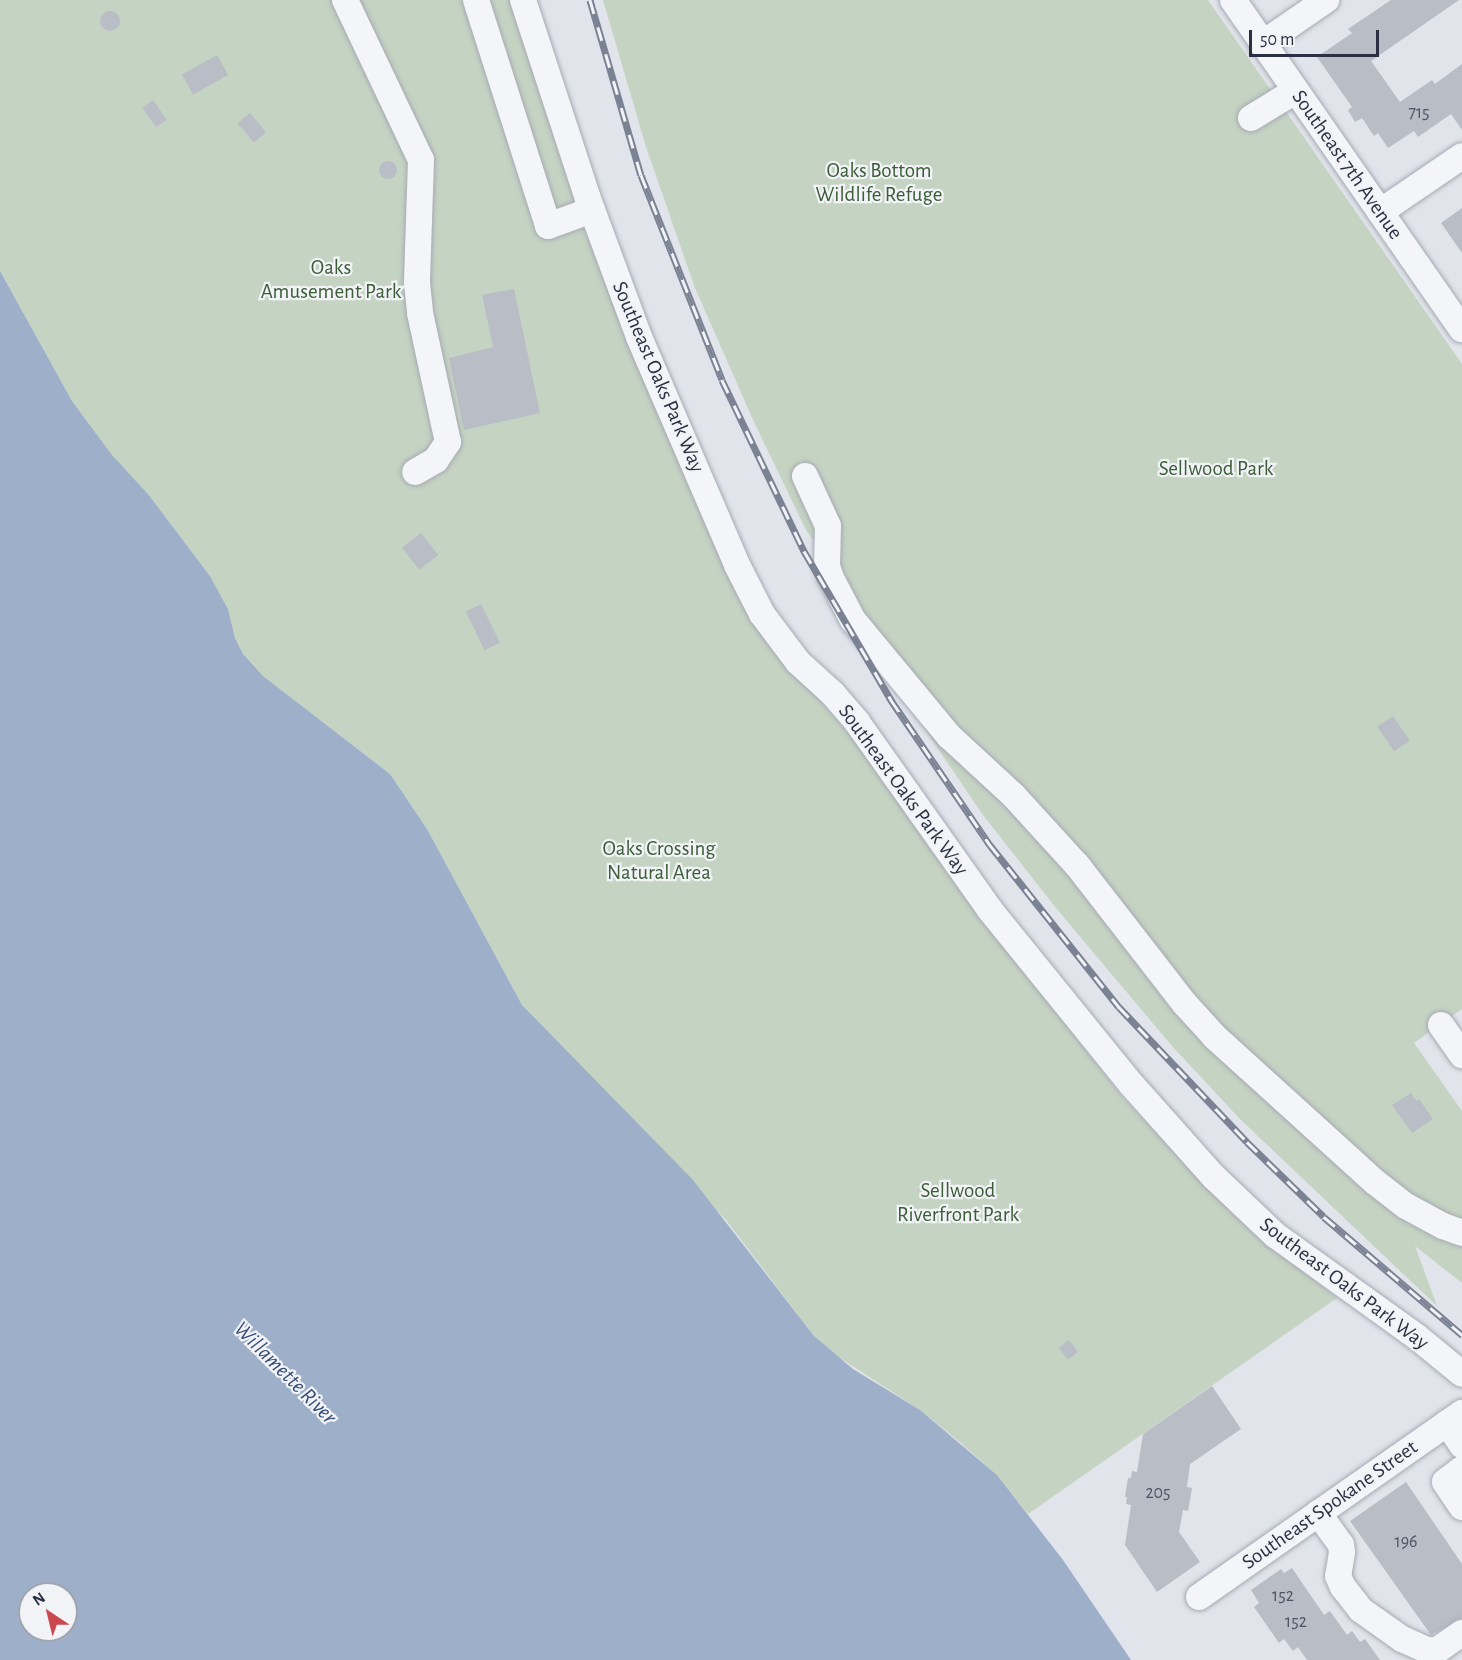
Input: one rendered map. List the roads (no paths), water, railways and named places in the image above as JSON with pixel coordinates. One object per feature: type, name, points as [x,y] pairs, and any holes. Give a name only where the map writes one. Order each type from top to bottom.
[{"type":"street","points":[[345,0],[422,160],[417,283],[420,313],[448,442],[436,460],[415,472]]},
{"type":"street","points":[[476,0],[548,226],[592,210]]},
{"type":"street","name":"Southeast Oaks Park Way","points":[[524,0],[592,210],[652,372],[757,606],[798,662],[833,694],[863,730],[990,910],[1131,1084],[1231,1195],[1292,1249],[1417,1337],[1462,1374]]},
{"type":"street","name":"Southeast 7th Avenue","points":[[1233,0],[1462,329]]},
{"type":"street","points":[[1263,44],[1326,0]]},
{"type":"street","points":[[1251,118],[1295,90]]},
{"type":"street","points":[[1380,212],[1462,156]]},
{"type":"street","points":[[806,476],[828,526],[827,566],[853,620],[949,736],[1013,795],[1077,865],[1185,1004],[1215,1037],[1375,1182],[1406,1206],[1443,1226],[1462,1233]]},
{"type":"street","points":[[1441,1025],[1462,1055]]},
{"type":"street","points":[[1454,1418],[1462,1445]]},
{"type":"street","name":"Southeast Spokane Street","points":[[1198,1597],[1454,1418]]},
{"type":"street","points":[[1462,1469],[1445,1482],[1462,1506]]},
{"type":"street","points":[[1318,1513],[1341,1545],[1338,1576],[1343,1587],[1361,1610],[1402,1639],[1429,1651],[1439,1649],[1462,1633]]},
{"type":"water","name":"Willamette River","points":[[0,271],[72,401],[112,455],[148,494],[210,576],[228,609],[235,638],[243,654],[263,676],[390,774],[427,829],[522,1005],[693,1180],[814,1336],[853,1369],[920,1410],[997,1475],[1063,1560],[1131,1660],[0,1660]]},
{"type":"railway","points":[[590,0],[641,175],[722,380],[804,551],[891,700],[990,845],[1119,1007],[1247,1142],[1324,1217],[1462,1335]]},
{"type":"park label","name":"Oaks Bottom Wildlife Refuge","points":[[879,183]]},
{"type":"park label","name":"Oaks Amusement Park","points":[[331,280]]},
{"type":"park label","name":"Sellwood Park","points":[[1216,469]]},
{"type":"park label","name":"Oaks Crossing Natural Area","points":[[659,861]]},
{"type":"park label","name":"Sellwood Riverfront Park","points":[[958,1203]]}]
